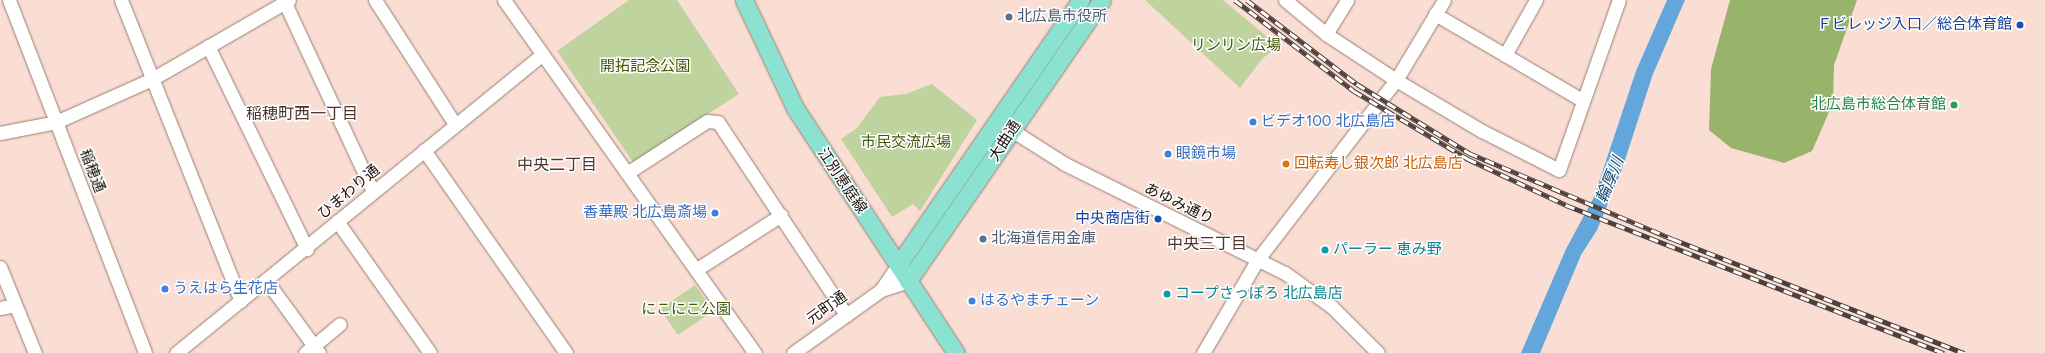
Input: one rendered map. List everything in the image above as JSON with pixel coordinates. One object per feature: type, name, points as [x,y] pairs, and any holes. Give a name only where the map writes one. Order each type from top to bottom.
[{"type":"main road","name":"江別恵庭線","points":[[744,0],[795,108],[956,353]]},
{"type":"main road","name":"大曲通","points":[[908,281],[1081,0]]},
{"type":"main road","name":"大曲通","points":[[898,265],[1102,0]]},
{"type":"street","name":"稲穂通","points":[[9,0],[145,353]]},
{"type":"street","points":[[121,0],[241,301]]},
{"type":"street","points":[[375,0],[455,124]]},
{"type":"street","points":[[504,0],[697,269],[755,353]]},
{"type":"street","points":[[1285,0],[1326,34],[1396,80],[1482,131],[1560,170],[1582,100],[1619,0]]},
{"type":"street","points":[[1326,34],[1346,0]]},
{"type":"street","points":[[1203,353],[1258,259],[1396,80],[1444,0]]},
{"type":"street","points":[[1505,55],[1536,0]]},
{"type":"street","points":[[0,133],[56,122],[152,79],[287,1],[373,192]]},
{"type":"street","points":[[1435,14],[1582,100]]},
{"type":"street","points":[[208,46],[307,249]]},
{"type":"street","name":"ひまわり通","points":[[176,353],[266,280],[307,249],[337,221],[542,55]]},
{"type":"street","points":[[627,173],[707,121],[718,122],[846,314]]},
{"type":"street","name":"あゆみ通り","points":[[1004,126],[1065,164],[1285,273],[1332,307],[1378,353]]},
{"type":"street","points":[[424,150],[566,353]]},
{"type":"street","points":[[697,269],[781,215]]},
{"type":"street","points":[[337,221],[430,353]]},
{"type":"street","points":[[881,290],[898,265]]},
{"type":"street","points":[[0,267],[35,353]]},
{"type":"street","points":[[266,280],[313,351],[340,324]]},
{"type":"street","points":[[881,290],[908,281]]},
{"type":"street","name":"元町通","points":[[793,353],[881,290]]},
{"type":"street","points":[[0,308],[15,305]]},
{"type":"green space","name":"開拓記念公園","points":[[629,0],[677,0],[739,94],[633,162],[557,51]]},
{"type":"green space","name":"リンリン広場","points":[[1145,0],[1223,0],[1278,46],[1262,59],[1240,88]]},
{"type":"green space","points":[[1730,0],[1857,0],[1834,65],[1833,103],[1812,151],[1784,163],[1731,148],[1709,130],[1711,69]]},
{"type":"green space","name":"市民交流広場","points":[[932,84],[977,120],[920,211],[913,204],[892,217],[841,139],[857,128],[880,97],[906,94]]},
{"type":"green space","name":"にこにこ公園","points":[[695,285],[713,311],[678,335],[660,309]]},
{"type":"water","name":"輪厚川","points":[[1667,0],[1685,0],[1653,74],[1622,169],[1597,230],[1581,255],[1540,353],[1521,353],[1566,249],[1594,197],[1636,71]]},
{"type":"railway","points":[[1235,0],[1354,91],[1468,159],[1566,205],[1944,353]]},
{"type":"railway","points":[[1247,0],[1357,84],[1469,153],[1673,239],[1964,353]]},
{"type":"place","name":"北広島市役所","points":[[1009,17]]},
{"type":"place","name":"Ｆビレッジ入口／総合体育館","points":[[2020,25]]},
{"type":"place","name":"北広島市総合体育館","points":[[1954,105]]},
{"type":"place","name":"ビデオ100 北広島店","points":[[1253,122]]},
{"type":"place","name":"眼鏡市場","points":[[1168,154]]},
{"type":"place","name":"回転寿し銀次郎 北広島店","points":[[1286,164]]},
{"type":"place","name":"香華殿 北広島斎場","points":[[715,213]]},
{"type":"place","name":"中央商店街","points":[[1158,219]]},
{"type":"place","name":"北海道信用金庫","points":[[983,239]]},
{"type":"place","name":"パーラー 恵み野","points":[[1325,250]]},
{"type":"place","name":"うえはら生花店","points":[[165,289]]},
{"type":"place","name":"コープさっぽろ 北広島店","points":[[1167,294]]},
{"type":"place","name":"はるやまチェーン","points":[[972,301]]},
{"type":"district","name":"稲穂町西一丁目","points":[[302,114]]},
{"type":"district","name":"中央二丁目","points":[[557,165]]},
{"type":"district","name":"中央三丁目","points":[[1207,244]]}]
